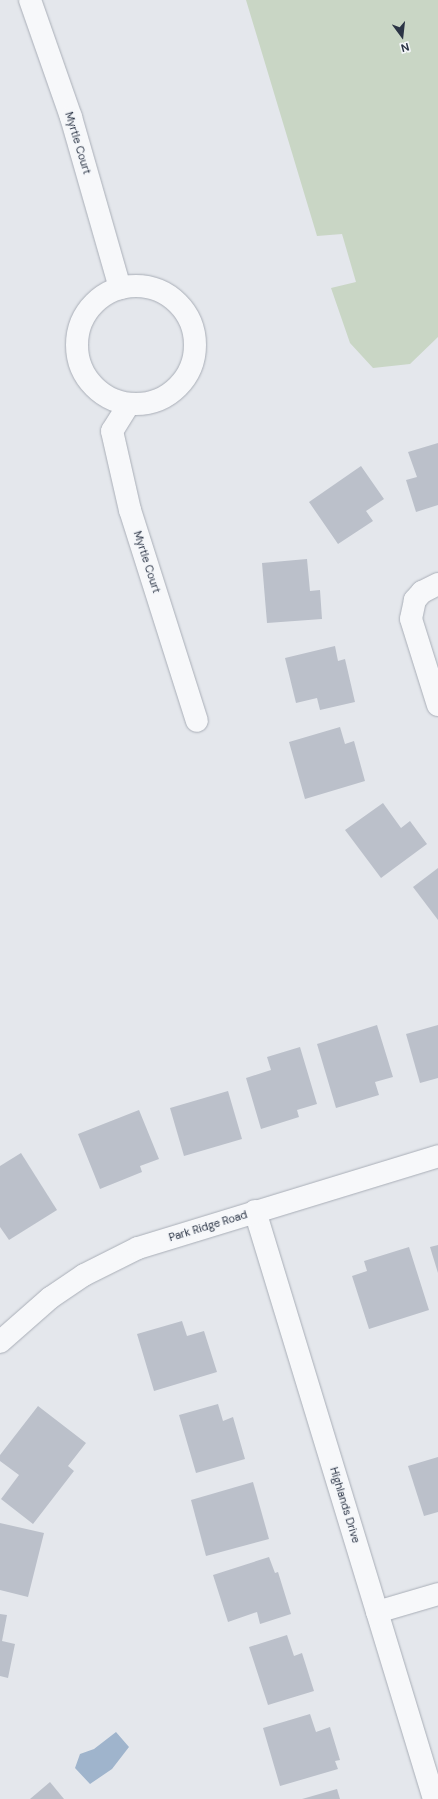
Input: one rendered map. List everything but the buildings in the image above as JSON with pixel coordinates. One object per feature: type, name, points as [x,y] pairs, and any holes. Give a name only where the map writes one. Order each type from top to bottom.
[{"type":"street","name":"Myrtle Court","points":[[30,0],[71,117],[120,288]]},
{"type":"street","points":[[143,285],[166,293],[183,308],[194,328],[196,351],[189,374],[174,392],[153,402],[129,404],[107,397],[89,382],[79,361],[77,338],[84,316],[99,298],[120,288],[143,285]]},
{"type":"street","name":"Myrtle Court","points":[[129,404],[112,431],[130,510],[197,721]]},
{"type":"street","points":[[438,584],[422,592],[411,609],[411,619],[431,659],[438,705]]},
{"type":"street","name":"Park Ridge Road","points":[[0,1342],[50,1298],[110,1260],[138,1248],[438,1156]]},
{"type":"street","name":"Highlands Drive","points":[[255,1211],[434,1799]]},
{"type":"street","points":[[378,1612],[438,1594]]},
{"type":"green space","points":[[246,0],[438,0],[438,337],[410,364],[373,368],[350,343],[331,288],[356,282],[342,234],[317,236]]},
{"type":"water","points":[[116,1732],[129,1747],[112,1769],[90,1784],[75,1768],[80,1754],[94,1749]]}]
